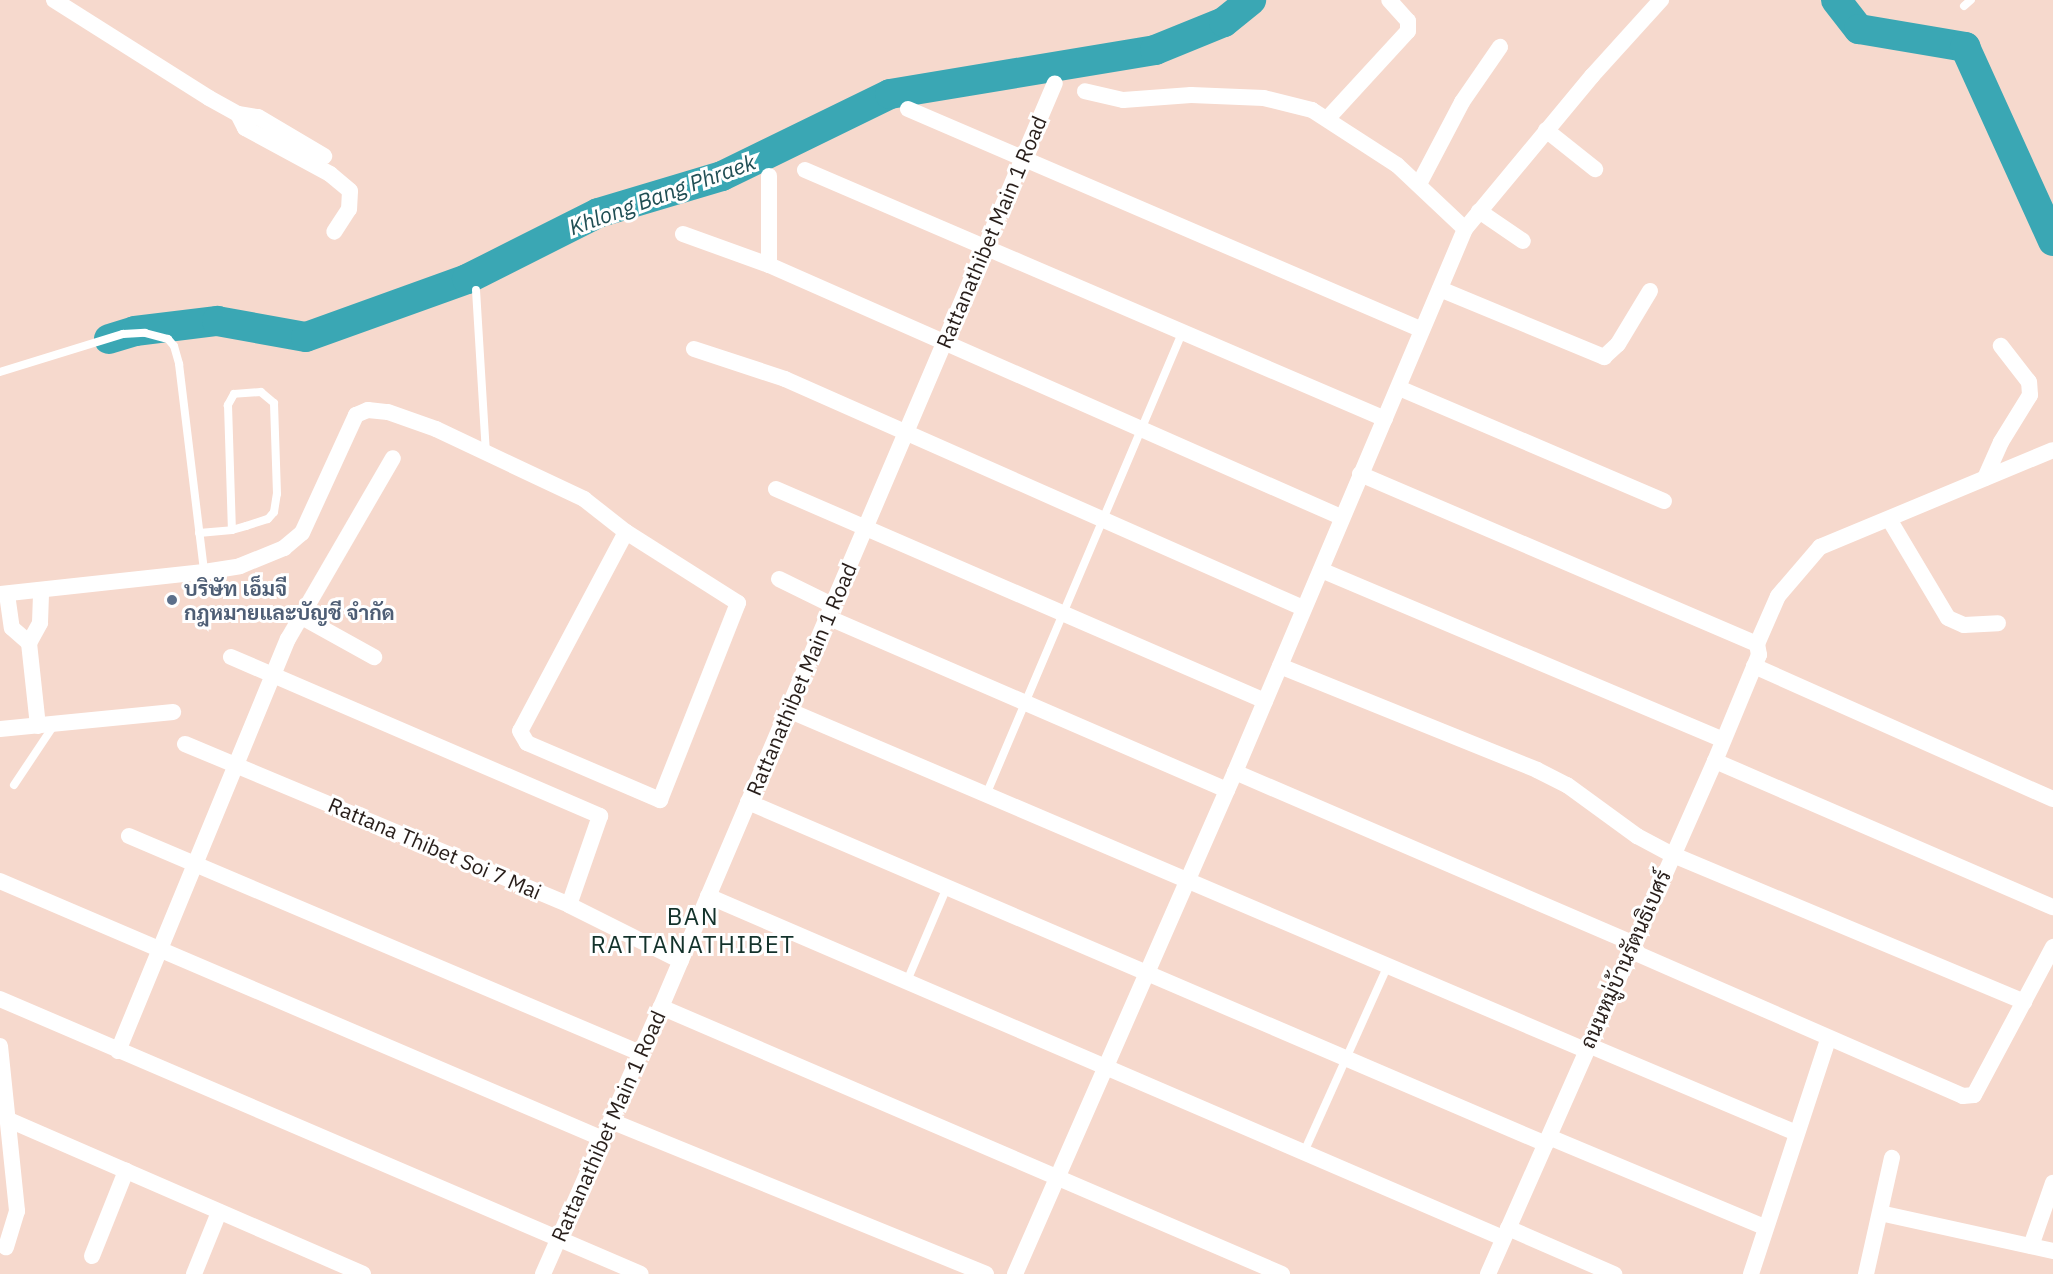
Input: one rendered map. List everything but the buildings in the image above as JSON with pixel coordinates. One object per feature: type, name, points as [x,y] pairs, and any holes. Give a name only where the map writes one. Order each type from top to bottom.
[{"type":"street","points":[[54,0],[238,114],[258,117],[324,156]]},
{"type":"street","points":[[1328,118],[1408,31],[1408,21],[1389,0]]},
{"type":"street","points":[[1015,1274],[1235,772],[1341,517],[1399,388],[1420,329],[1440,289],[1465,229],[1546,130],[1661,0]]},
{"type":"street","points":[[1419,184],[1462,102],[1500,47]]},
{"type":"street","name":"Rattanathibet Main 1 Road","points":[[543,1274],[681,961],[1055,83]]},
{"type":"street","points":[[1085,91],[1122,100],[1191,95],[1264,98],[1328,118],[1419,184],[1465,229]]},
{"type":"street","points":[[908,109],[1024,156],[1420,329]]},
{"type":"street","points":[[238,114],[245,128],[330,174],[350,191],[349,209],[334,232]]},
{"type":"street","points":[[1546,130],[1595,169]]},
{"type":"street","points":[[805,171],[1385,419]]},
{"type":"street","points":[[768,265],[769,176]]},
{"type":"street","points":[[1479,211],[1523,241]]},
{"type":"street","points":[[683,234],[768,265],[945,341],[1341,517]]},
{"type":"street","points":[[1440,289],[1604,357],[1618,344],[1650,291]]},
{"type":"street","points":[[1985,478],[2001,442],[2030,395],[2029,382],[2001,346]]},
{"type":"street","points":[[694,349],[785,379],[1303,608]]},
{"type":"street","points":[[1399,388],[1664,501]]},
{"type":"street","points":[[46,725],[29,643],[12,627],[3,594],[204,572],[240,566],[284,549],[302,533],[356,415],[368,410],[398,415],[486,453],[584,500],[626,532],[738,603],[660,800],[527,743],[520,731],[626,532]]},
{"type":"street","name":"ถนนหมู่บ้านรัตนธิเบศร์","points":[[1488,1274],[1671,854],[1715,761],[1722,739],[1759,655],[1757,644],[1778,596],[1804,561],[1836,538],[1889,519],[2053,450]]},
{"type":"street","points":[[117,1051],[195,864],[234,763],[300,616],[344,549],[393,458]]},
{"type":"street","points":[[1360,474],[1757,644]]},
{"type":"street","points":[[776,489],[866,526],[1265,701]]},
{"type":"street","points":[[1889,519],[1948,618],[1964,625],[1998,623]]},
{"type":"street","points":[[1320,570],[1722,739]]},
{"type":"street","points":[[779,579],[830,611],[1026,703],[1227,789]]},
{"type":"street","points":[[29,643],[40,623],[41,591]]},
{"type":"street","points":[[300,616],[374,657]]},
{"type":"street","points":[[231,657],[600,816],[569,905]]},
{"type":"street","points":[[1280,666],[1537,770],[1567,785],[1637,836],[1671,854],[2024,1002]]},
{"type":"street","points":[[1754,666],[2053,799]]},
{"type":"street","points":[[788,710],[1387,967],[1796,1133]]},
{"type":"street","points":[[0,729],[173,712]]},
{"type":"street","name":"Rattana Thibet Soi 7 Mai","points":[[185,744],[569,905],[681,961]]},
{"type":"street","points":[[1715,761],[2053,907]]},
{"type":"street","points":[[1235,772],[1632,947],[1828,1040],[1963,1096],[1974,1095],[2053,947]]},
{"type":"street","points":[[748,802],[1346,1060],[1764,1227]]},
{"type":"street","points":[[129,836],[640,1053]]},
{"type":"street","points":[[0,881],[158,952],[603,1139]]},
{"type":"street","points":[[708,896],[1304,1152],[1614,1274]]},
{"type":"street","points":[[0,999],[640,1274]]},
{"type":"street","points":[[661,1007],[1057,1177],[1260,1270],[1282,1274]]},
{"type":"street","points":[[1751,1274],[1764,1227],[1828,1040]]},
{"type":"street","points":[[0,1046],[17,1211],[6,1247]]},
{"type":"street","points":[[9,1120],[363,1274]]},
{"type":"street","points":[[611,1121],[986,1274]]},
{"type":"street","points":[[1866,1274],[1892,1158]]},
{"type":"street","points":[[92,1256],[126,1171]]},
{"type":"street","points":[[2031,1245],[2053,1183]]},
{"type":"street","points":[[194,1274],[219,1212]]},
{"type":"street","points":[[1880,1213],[2053,1251]]},
{"type":"lane","points":[[476,290],[486,453]]},
{"type":"lane","points":[[0,372],[123,334],[145,333],[168,339],[174,346],[179,364],[204,572]]},
{"type":"lane","points":[[986,795],[1066,613],[1182,333]]},
{"type":"lane","points":[[200,533],[232,530],[268,519],[274,512],[277,494],[274,403],[261,392],[234,394],[228,405],[232,530]]},
{"type":"lane","points":[[14,785],[46,725]]},
{"type":"lane","points":[[908,981],[947,887]]},
{"type":"lane","points":[[1304,1152],[1387,967]]},
{"type":"waterway","name":"Khlong Bang Phraek","points":[[109,339],[135,331],[217,321],[306,337],[467,279],[598,213],[722,176],[890,94],[1155,50],[1224,22],[1251,0]]},
{"type":"waterway","name":"Khlong Bang Phraek","points":[[1836,0],[1859,29],[1965,47],[2053,241]]},
{"type":"place","name":"บริษัท เอ็มจี กฎหมายและบัญชี จำกัด","points":[[172,600]]},
{"type":"district","name":"BAN RATTANATHIBET","points":[[693,931]]}]
